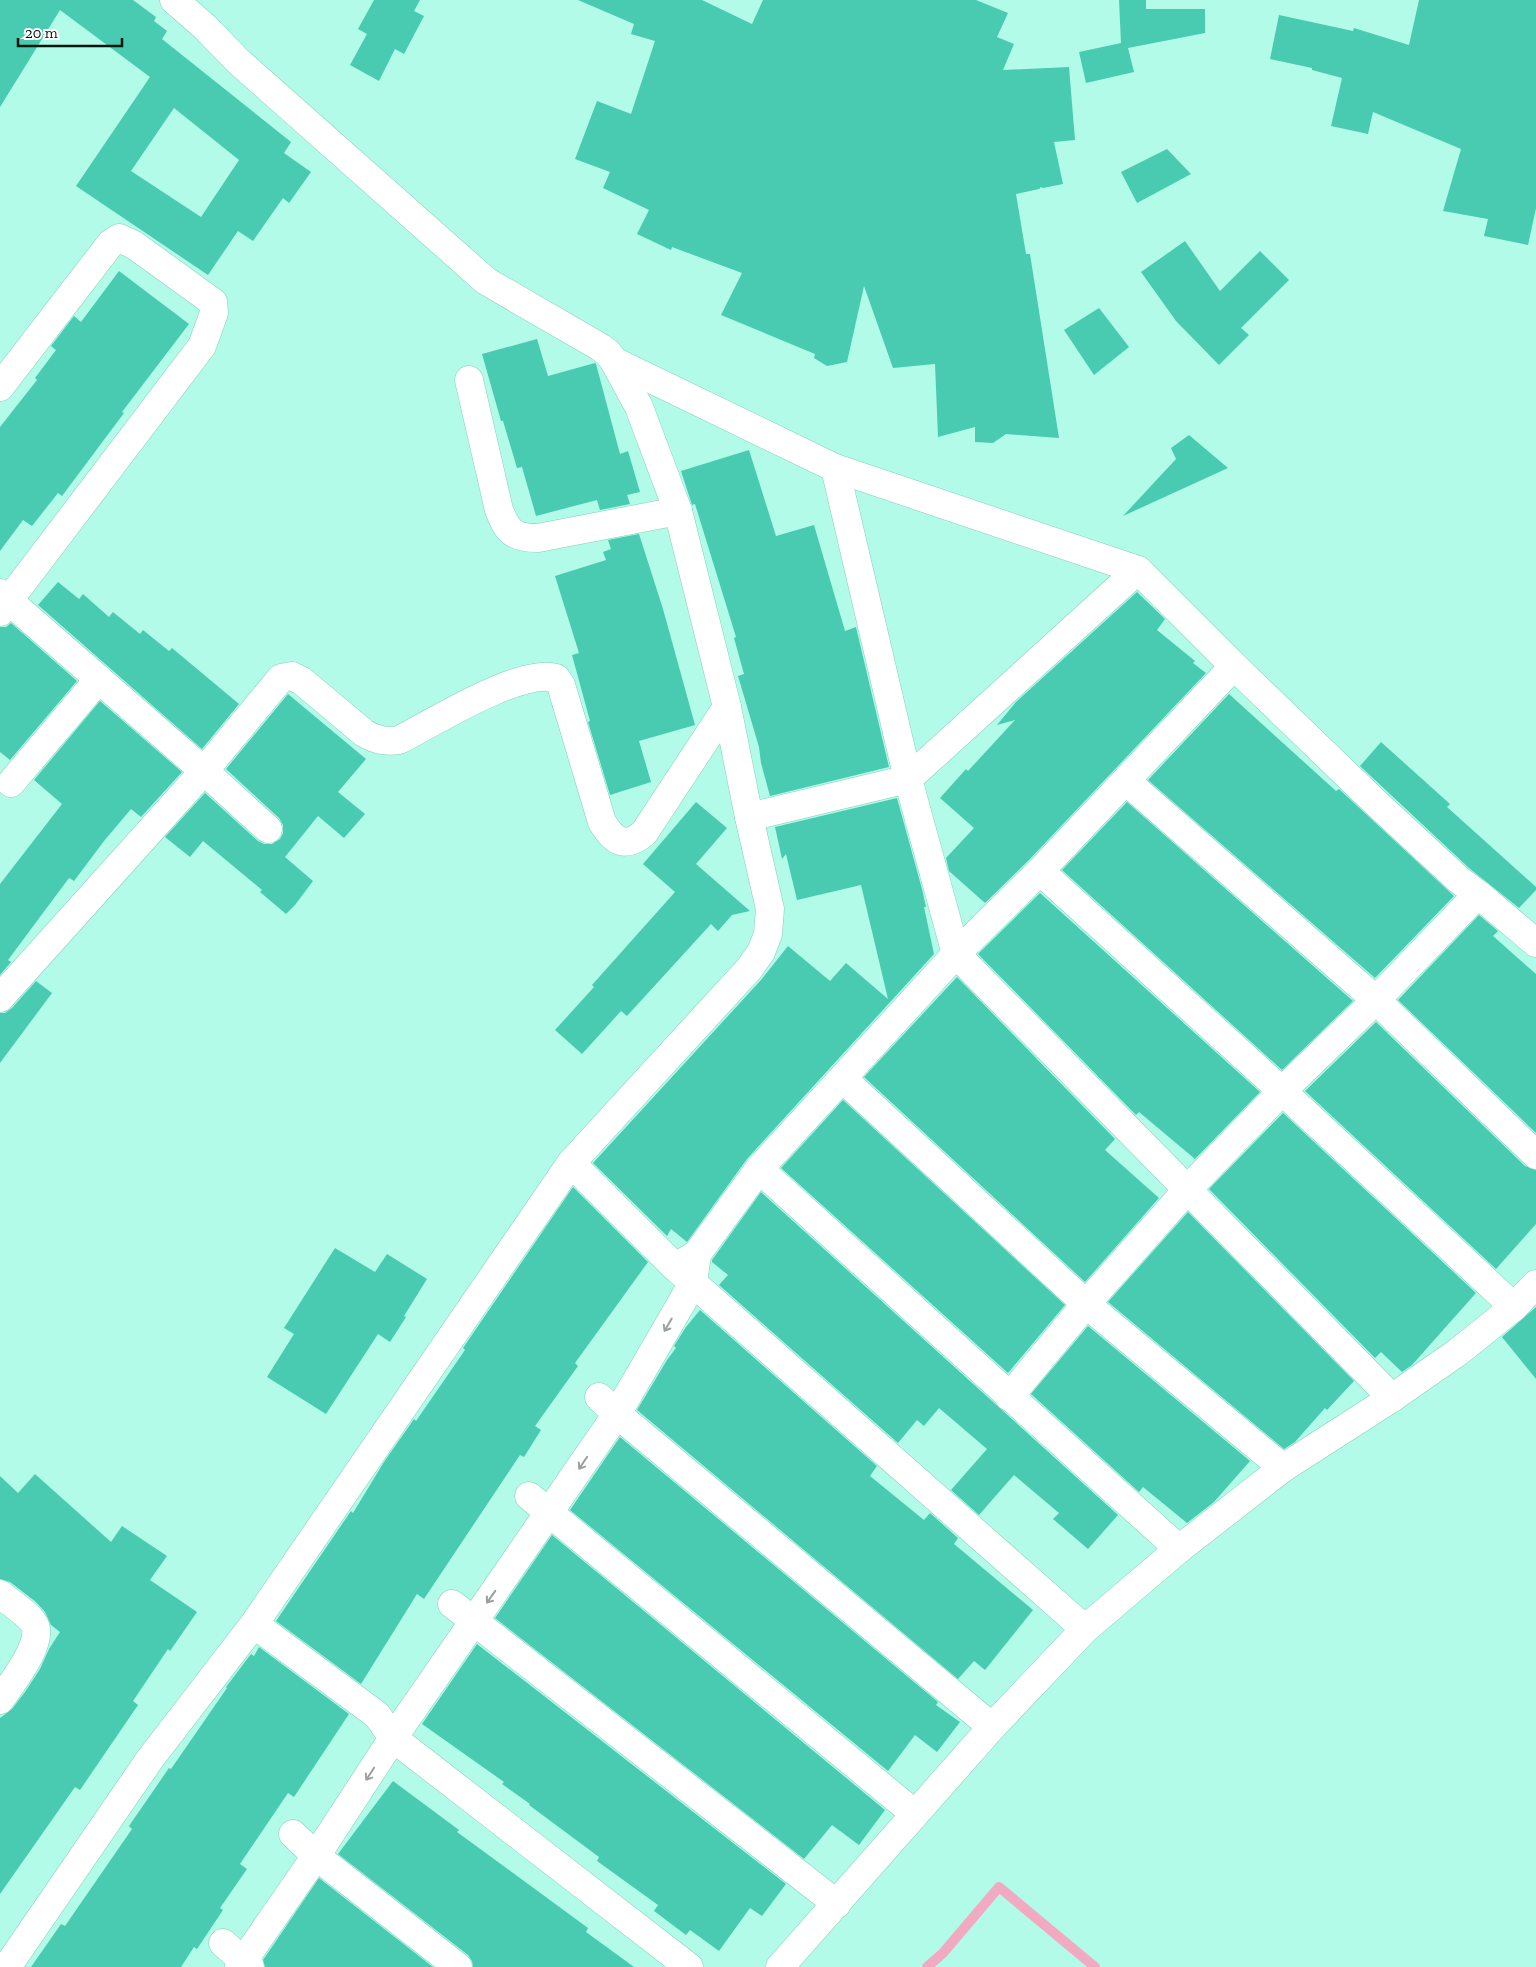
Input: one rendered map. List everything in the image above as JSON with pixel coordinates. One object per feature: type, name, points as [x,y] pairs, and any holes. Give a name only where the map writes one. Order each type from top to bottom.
[{"type":"street","points":[[7,1967],[150,1759],[254,1624],[571,1163],[742,976],[761,952],[768,934],[770,909],[726,707],[678,512],[639,407],[614,361],[600,347],[486,281],[238,60],[205,26],[174,0]]},
{"type":"street","points":[[0,387],[111,243],[119,238],[134,245],[213,302],[214,313],[202,346],[3,602],[98,679],[268,829]]},
{"type":"street","points":[[614,361],[835,468],[1138,570],[1375,802],[1459,880],[1536,942]]},
{"type":"street","points":[[469,380],[499,510],[505,525],[513,534],[524,538],[538,538],[678,512]]},
{"type":"street","points":[[835,468],[908,779],[956,954],[1392,1398]]},
{"type":"street","points":[[749,817],[908,779],[1138,570]]},
{"type":"street","points":[[223,1943],[244,1965],[393,1738],[550,1513],[608,1406],[688,1268],[759,1169],[956,954],[1040,871],[1234,666]]},
{"type":"street","points":[[0,998],[204,771],[281,678],[292,676],[302,681],[364,734],[374,739],[388,742],[399,740],[474,700],[511,684],[549,676],[556,678],[561,685],[592,795],[602,822],[609,834],[617,840],[626,843],[635,840],[644,833],[726,707]]},
{"type":"street","points":[[11,783],[98,679]]},
{"type":"street","points":[[1126,781],[1376,1000],[1536,1155]]},
{"type":"street","points":[[1040,871],[1282,1091],[1514,1308]]},
{"type":"street","points":[[1009,1397],[1086,1304],[1187,1190],[1282,1091],[1376,1000],[1478,894]]},
{"type":"street","points":[[843,1079],[1086,1304],[1283,1468]]},
{"type":"street","points":[[571,1163],[1085,1629]]},
{"type":"street","points":[[759,1169],[1179,1549]]},
{"type":"street","points":[[780,1967],[992,1727],[1085,1629],[1179,1549],[1283,1468],[1392,1398],[1458,1352],[1514,1308],[1536,1284]]},
{"type":"street","points":[[608,1406],[992,1727]]},
{"type":"street","points":[[528,1496],[916,1814]]},
{"type":"street","points":[[0,1594],[33,1622],[38,1633],[18,1673],[0,1700]]},
{"type":"street","points":[[452,1604],[837,1904]]},
{"type":"street","points":[[254,1624],[376,1715],[393,1738],[689,1967]]},
{"type":"street","points":[[293,1834],[316,1856],[458,1967]]},
{"type":"building","points":[[0,0],[133,0],[156,17],[154,21],[167,31],[162,39],[291,142],[284,153],[311,172],[289,203],[283,198],[253,241],[238,231],[208,275],[76,186],[150,77],[60,10],[0,107]],"holes":[[[174,108],[239,160],[201,217],[131,171]]]},
{"type":"building","points":[[374,0],[420,0],[414,11],[424,16],[404,54],[395,49],[379,81],[350,65],[367,34],[358,29]]},
{"type":"building","points":[[578,0],[702,0],[752,24],[763,0],[976,0],[1008,13],[997,37],[1014,44],[1003,70],[1069,67],[1075,140],[1054,142],[1063,184],[1041,187],[1016,194],[1026,254],[1030,254],[1059,438],[1006,434],[993,443],[975,442],[975,427],[938,437],[935,364],[893,368],[864,286],[847,362],[827,366],[814,358],[815,354],[721,315],[742,273],[672,247],[671,250],[637,234],[649,210],[603,188],[610,172],[575,159],[597,101],[631,114],[655,41],[631,34],[634,24]]},
{"type":"building","points":[[1119,0],[1146,0],[1146,9],[1205,9],[1205,33],[1128,48],[1134,72],[1086,83],[1079,52],[1121,43]]},
{"type":"building","points":[[1419,0],[1536,0],[1536,208],[1528,245],[1484,236],[1488,219],[1443,211],[1461,149],[1373,112],[1368,134],[1331,126],[1342,78],[1312,70],[1312,68],[1270,59],[1279,15],[1353,31],[1354,28],[1409,45]]},
{"type":"building","points":[[1167,149],[1191,174],[1137,203],[1121,172]]},
{"type":"building","points":[[1185,241],[1220,291],[1260,251],[1289,280],[1241,328],[1249,335],[1219,365],[1176,321],[1141,272]]},
{"type":"building","points":[[119,271],[189,324],[122,412],[124,413],[62,496],[58,493],[32,526],[23,520],[0,551],[0,427],[37,380],[35,378],[56,350],[51,346],[74,316],[81,322]]},
{"type":"building","points":[[1099,308],[1129,347],[1094,375],[1064,330]]},
{"type":"building","points":[[537,339],[548,376],[596,364],[620,454],[628,451],[640,492],[627,495],[630,504],[600,510],[597,500],[536,516],[522,467],[517,468],[503,421],[501,421],[482,354]]},
{"type":"building","points":[[1189,435],[1228,468],[1123,516],[1176,459],[1171,448]]},
{"type":"building","points":[[749,450],[776,536],[814,525],[845,631],[856,627],[889,767],[770,796],[761,763],[759,747],[738,676],[744,674],[734,638],[736,637],[695,504],[692,505],[681,471]]},
{"type":"building","points":[[639,534],[663,609],[695,725],[639,741],[651,782],[610,795],[588,722],[590,721],[572,655],[579,653],[555,576],[606,560],[603,552],[611,549],[608,540]]},
{"type":"building","points":[[58,582],[79,599],[83,594],[109,617],[113,612],[140,634],[143,630],[169,651],[172,648],[239,704],[202,749],[38,605]]},
{"type":"building","points":[[1137,592],[1165,619],[1157,630],[1195,661],[1193,663],[1206,673],[1029,860],[985,903],[949,871],[946,858],[974,828],[940,798],[1015,720],[997,725],[1016,702]]},
{"type":"building","points":[[11,623],[77,681],[10,760],[0,752],[0,627],[6,627]]},
{"type":"building","points":[[288,694],[366,759],[338,792],[365,814],[344,838],[318,816],[285,857],[313,881],[286,914],[260,892],[262,890],[203,841],[190,857],[165,837],[205,793],[258,841],[264,844],[272,844],[280,839],[283,833],[283,825],[279,818],[226,769]]},
{"type":"building","points":[[1229,694],[1336,791],[1339,789],[1454,896],[1375,978],[1148,780]]},
{"type":"building","points":[[100,701],[182,772],[141,817],[131,809],[74,881],[69,878],[8,960],[11,962],[0,975],[0,884],[62,804],[34,780]]},
{"type":"building","points":[[1381,742],[1450,804],[1447,807],[1536,887],[1536,890],[1519,908],[1469,868],[1360,766]]},
{"type":"building","points":[[897,798],[922,889],[934,954],[747,1159],[687,1242],[671,1229],[667,1236],[593,1163],[761,980],[788,946],[830,981],[846,963],[888,999],[861,885],[797,900],[786,854],[782,859],[775,827]]},
{"type":"building","points":[[696,802],[727,828],[696,864],[750,911],[732,915],[718,931],[711,924],[627,1016],[621,1011],[582,1054],[555,1030],[594,987],[592,985],[675,892],[643,864]]},
{"type":"building","points":[[1127,802],[1353,1001],[1282,1070],[1062,870]]},
{"type":"building","points":[[1040,893],[1260,1092],[1195,1159],[1139,1112],[1136,1115],[978,954]]},
{"type":"building","points":[[1479,915],[1498,931],[1493,936],[1536,974],[1536,1133],[1398,1000]]},
{"type":"building","points":[[957,977],[1115,1139],[1105,1150],[1159,1198],[1085,1282],[864,1077]]},
{"type":"building","points":[[36,981],[52,993],[0,1063],[0,1013],[5,1013],[12,1008]]},
{"type":"building","points":[[1376,1022],[1525,1166],[1536,1170],[1536,1224],[1496,1269],[1305,1091]]},
{"type":"building","points":[[843,1100],[1065,1305],[1008,1373],[781,1168]]},
{"type":"building","points":[[1283,1113],[1476,1293],[1412,1365],[1402,1372],[1381,1352],[1375,1358],[1209,1189]]},
{"type":"building","points":[[573,1187],[648,1262],[575,1363],[578,1366],[535,1426],[541,1430],[524,1457],[520,1455],[424,1599],[417,1594],[361,1684],[276,1621],[351,1511],[353,1513],[384,1462],[414,1419],[416,1421],[465,1350],[463,1348]]},
{"type":"building","points":[[761,1192],[1118,1515],[1088,1549],[1053,1519],[1059,1513],[1014,1475],[979,1515],[951,1490],[987,1449],[939,1408],[924,1426],[917,1420],[898,1443],[719,1285],[728,1275],[712,1260]]},
{"type":"building","points":[[1188,1212],[1354,1381],[1327,1410],[1325,1408],[1295,1442],[1284,1449],[1108,1302]]},
{"type":"building","points":[[335,1248],[375,1272],[387,1254],[427,1279],[390,1342],[378,1334],[326,1414],[267,1377],[294,1334],[284,1328]]},
{"type":"building","points":[[1536,1307],[1536,1379],[1502,1337]]},
{"type":"building","points":[[700,1310],[877,1466],[870,1476],[924,1520],[930,1513],[958,1538],[954,1544],[1033,1610],[985,1670],[974,1661],[958,1679],[637,1410],[676,1348],[674,1346]]},
{"type":"building","points":[[1088,1326],[1250,1461],[1214,1502],[1187,1523],[1143,1487],[1139,1492],[1031,1394]]},
{"type":"building","points":[[620,1437],[938,1702],[936,1705],[960,1722],[937,1752],[915,1735],[888,1771],[570,1510]]},
{"type":"building","points":[[35,1474],[111,1542],[122,1526],[167,1556],[150,1580],[197,1612],[170,1651],[168,1649],[133,1701],[138,1705],[80,1790],[75,1787],[0,1894],[0,1718],[12,1709],[25,1692],[60,1632],[51,1625],[45,1612],[36,1602],[10,1582],[0,1579],[0,1476],[18,1493]]},
{"type":"building","points":[[552,1535],[885,1810],[859,1845],[832,1825],[804,1859],[495,1618]]},
{"type":"building","points":[[477,1644],[786,1884],[762,1916],[750,1908],[719,1951],[690,1930],[686,1935],[654,1911],[658,1905],[597,1861],[599,1857],[502,1784],[504,1782],[422,1724]]},
{"type":"building","points":[[259,1647],[349,1714],[294,1797],[288,1793],[240,1864],[247,1869],[220,1908],[223,1910],[197,1949],[194,1947],[181,1967],[31,1967],[61,1924],[65,1926],[132,1829],[129,1826],[169,1768],[171,1769],[226,1687],[251,1654],[254,1656]]},
{"type":"building","points":[[393,1781],[459,1830],[457,1832],[588,1928],[586,1932],[634,1967],[473,1967],[468,1955],[338,1854]]},
{"type":"building","points":[[319,1878],[433,1967],[265,1967],[263,1960]]},
{"type":"waterway","points":[[927,1967],[943,1953],[999,1887],[1095,1967]]}]
